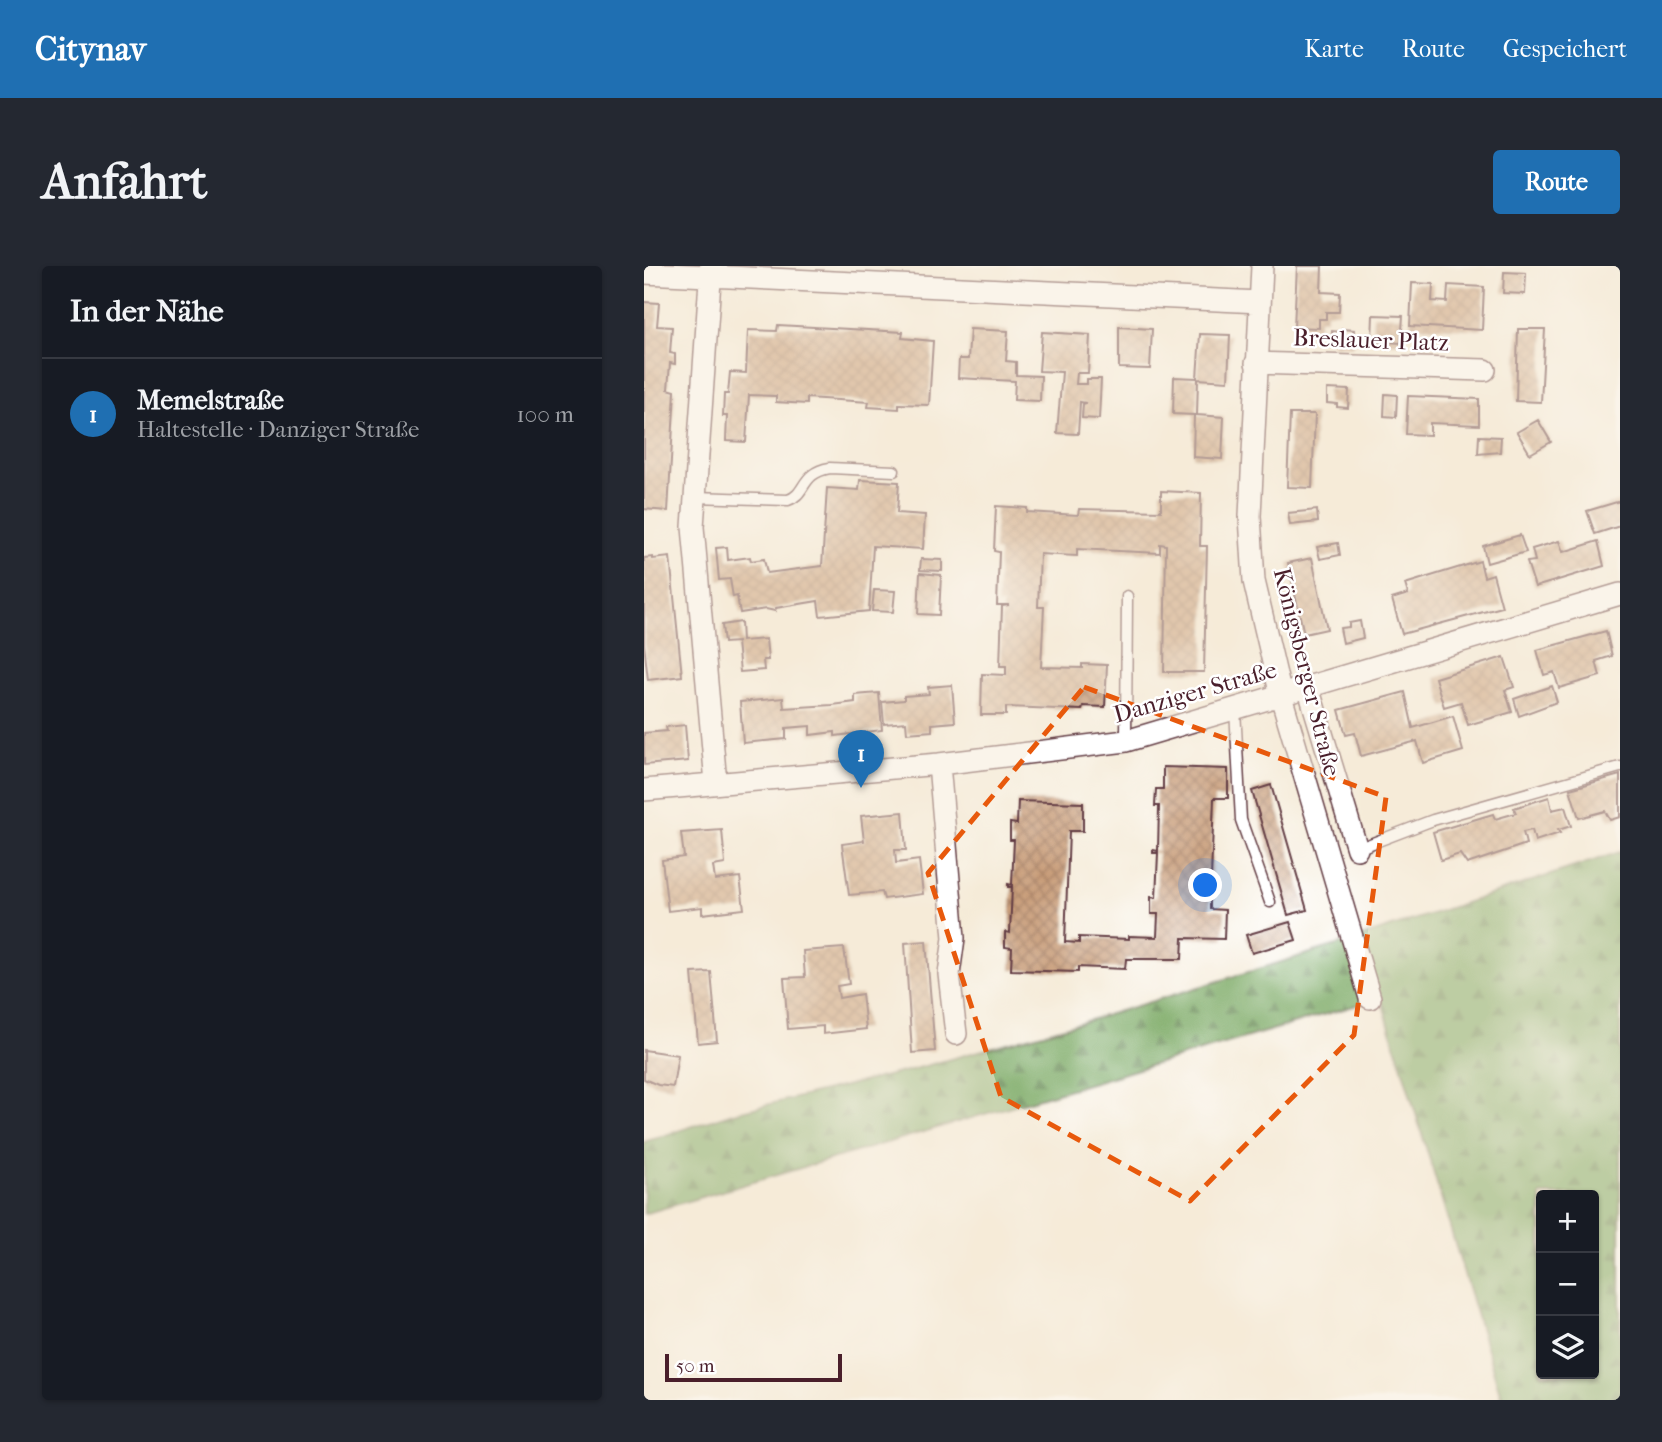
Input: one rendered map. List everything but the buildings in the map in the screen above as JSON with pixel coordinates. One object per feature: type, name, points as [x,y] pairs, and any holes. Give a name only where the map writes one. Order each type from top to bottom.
[{"type":"street","name":"Königsberger Straße","points":[[1262,266],[1250,516],[1254,581],[1281,696],[1370,998]]},
{"type":"street","points":[[644,273],[711,272],[1260,303]]},
{"type":"street","points":[[711,272],[693,527],[716,783]]},
{"type":"street","name":"Breslauer Platz","points":[[1256,363],[1485,370]]},
{"type":"street","name":"Danziger Straße","points":[[644,790],[939,764],[1126,741],[1620,594]]},
{"type":"street","points":[[1308,687],[1357,849]]},
{"type":"street","points":[[939,764],[954,938],[949,974],[956,1034]]},
{"type":"lane","points":[[695,497],[788,500],[793,499],[811,474],[819,470],[830,468],[894,471]]},
{"type":"lane","points":[[1126,596],[1126,741]]},
{"type":"lane","points":[[1235,709],[1241,820],[1270,902]]},
{"type":"lane","points":[[1357,849],[1433,820],[1620,767]]},
{"type":"highlighted area","points":[[1084,687],[1386,797],[1354,1035],[1190,1201],[1001,1097],[928,873]]},
{"type":"green space","points":[[1620,852],[1620,1400],[1502,1400],[1381,998],[644,1214],[644,1142],[733,1113],[907,1071],[1097,1018],[1337,945]]},
{"type":"place","name":"Memelstraße","points":[[861,788]]}]
